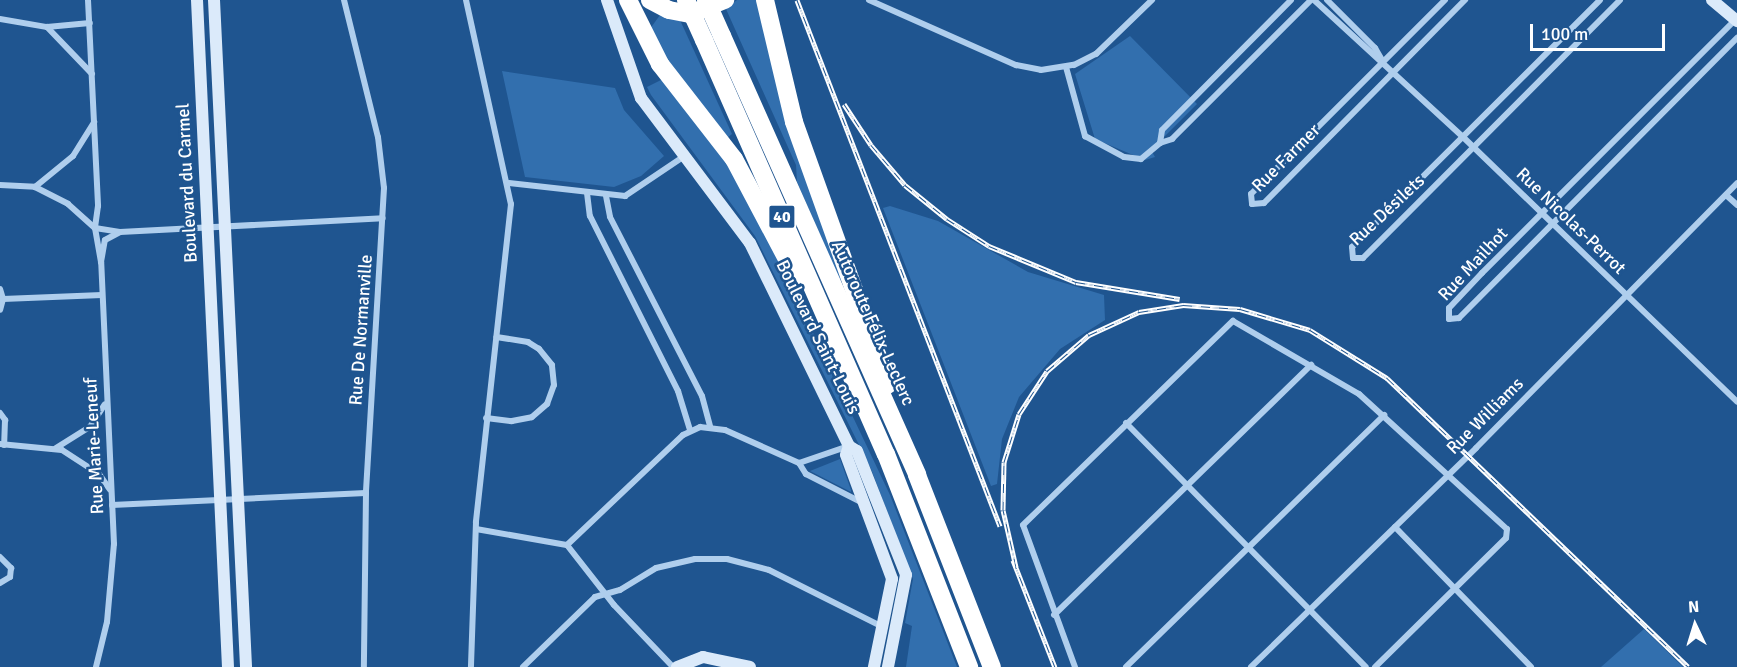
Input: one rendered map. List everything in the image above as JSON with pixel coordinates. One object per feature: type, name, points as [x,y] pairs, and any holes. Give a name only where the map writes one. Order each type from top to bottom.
[{"type":"highway","points":[[628,0],[660,64],[734,159],[860,394]]},
{"type":"highway","points":[[650,0],[669,10],[690,14],[725,0]]},
{"type":"highway","name":"40","points":[[686,0],[860,394],[969,667]]},
{"type":"highway","name":"Autoroute Félix-Leclerc","points":[[706,0],[917,475],[992,667]]},
{"type":"highway","points":[[765,0],[792,115],[874,341],[917,475]]},
{"type":"street","points":[[88,0],[98,206],[95,228],[101,262]]},
{"type":"street","name":"Boulevard du Carmel","points":[[197,0],[228,667]]},
{"type":"street","name":"Boulevard du Carmel","points":[[214,0],[246,667]]},
{"type":"street","name":"Rue De Normanville","points":[[344,0],[378,137],[383,218],[366,493],[364,667]]},
{"type":"street","points":[[466,0],[509,183],[511,213],[486,418],[476,529],[471,667]]},
{"type":"street","name":"Boulevard Saint-Louis","points":[[607,0],[640,94],[686,155],[761,263],[849,446],[857,452],[906,575],[888,667]]},
{"type":"street","points":[[869,0],[1016,65],[1041,70],[1066,67],[1101,51],[1152,0]]},
{"type":"street","points":[[1160,143],[1162,130],[1291,0]]},
{"type":"street","points":[[1066,67],[1082,129],[1091,142],[1137,159],[1145,158],[1160,143],[1172,139],[1312,0]]},
{"type":"street","name":"Rue Nicolas-Perrot","points":[[1312,0],[1474,147],[1737,402]]},
{"type":"street","name":"Rue Nicolas-Perrot","points":[[1327,0],[1375,48],[1383,63]]},
{"type":"street","name":"Rue Farmer","points":[[1444,0],[1251,194],[1252,204],[1264,203],[1465,0]]},
{"type":"street","name":"Rue Désilets","points":[[1600,0],[1352,247],[1353,258],[1363,258],[1620,0]]},
{"type":"street","points":[[1712,0],[1736,20]]},
{"type":"street","points":[[0,19],[47,27],[90,23]]},
{"type":"street","name":"Rue Mailhot","points":[[1736,20],[1449,308],[1449,319],[1459,318],[1737,38]]},
{"type":"street","points":[[47,27],[93,75]]},
{"type":"street","points":[[201,96],[219,95]]},
{"type":"street","points":[[35,187],[73,156],[95,119]]},
{"type":"street","points":[[509,183],[606,196],[632,193],[686,155]]},
{"type":"street","name":"Rue Williams","points":[[1251,667],[1448,475],[1737,183]]},
{"type":"street","points":[[0,185],[35,187],[68,204],[95,228],[120,232],[383,218]]},
{"type":"street","points":[[587,193],[590,216],[678,391],[690,430]]},
{"type":"street","points":[[1726,195],[1737,206]]},
{"type":"street","points":[[606,196],[610,217],[702,396],[710,426]]},
{"type":"street","name":"Rue Marie-Leneuf","points":[[96,667],[112,585],[112,494],[101,262],[105,240],[120,232]]},
{"type":"street","points":[[0,289],[3,299],[0,310]]},
{"type":"street","points":[[3,299],[102,295]]},
{"type":"street","points":[[1075,667],[1054,615],[1023,525],[1232,321],[1359,394],[1508,532],[1454,590],[1376,667]]},
{"type":"street","points":[[486,418],[512,421],[532,417],[547,404],[554,385],[552,365],[539,349],[528,342],[496,337]]},
{"type":"street","points":[[214,365],[232,364]]},
{"type":"street","points":[[1054,615],[1311,365]]},
{"type":"street","points":[[56,448],[90,427],[107,399]]},
{"type":"street","points":[[0,413],[5,422],[2,444],[56,448],[99,474],[112,494]]},
{"type":"street","points":[[1126,667],[1384,415]]},
{"type":"street","points":[[1126,423],[1366,667]]},
{"type":"street","points":[[567,545],[690,430],[710,426],[799,463],[806,474],[864,504]]},
{"type":"street","points":[[799,463],[849,446]]},
{"type":"street","name":"Boulevard Saint-Louis","points":[[849,446],[846,455],[892,579],[874,667]]},
{"type":"street","points":[[112,506],[366,493]]},
{"type":"street","points":[[1395,527],[1531,667]]},
{"type":"street","points":[[476,529],[567,545],[607,594],[675,667],[690,659],[707,657],[750,667]]},
{"type":"street","points":[[0,557],[11,568],[10,577],[0,583]]},
{"type":"street","points":[[523,667],[594,598],[667,565],[695,559],[727,559],[779,574],[883,627]]},
{"type":"street","points":[[226,638],[245,638]]},
{"type":"shaded area","points":[[737,0],[761,0],[846,279],[840,281],[797,182],[796,165],[726,9]]},
{"type":"shaded area","points":[[660,15],[680,20],[732,134],[727,138],[647,33]]},
{"type":"shaded area","points":[[1130,36],[1197,104],[1151,150],[1155,157],[1145,160],[1095,139],[1075,74]]},
{"type":"shaded area","points":[[502,71],[615,88],[624,110],[664,156],[641,176],[614,187],[525,177]]},
{"type":"shaded area","points":[[663,79],[742,183],[890,495],[957,667],[906,667],[912,626],[905,623],[913,579],[871,469],[755,236],[651,95],[647,87]]},
{"type":"shaded area","points":[[890,206],[938,221],[1028,272],[1104,295],[1105,320],[1060,349],[1019,397],[1002,439],[997,484],[991,486],[883,208]]},
{"type":"shaded area","points":[[840,459],[851,490],[851,492],[810,471]]},
{"type":"shaded area","points":[[1644,629],[1683,667],[1601,667]]},
{"type":"railway","points":[[797,0],[1000,526]]},
{"type":"railway","points":[[844,104],[871,145],[905,185],[947,219],[989,246],[1076,282],[1180,299]]},
{"type":"railway","points":[[1016,567],[1003,510],[1004,462],[1019,414],[1047,371],[1089,335],[1139,312],[1183,305],[1240,309],[1310,330],[1387,378],[1688,667]]},
{"type":"railway","points":[[1013,560],[1055,667]]}]
